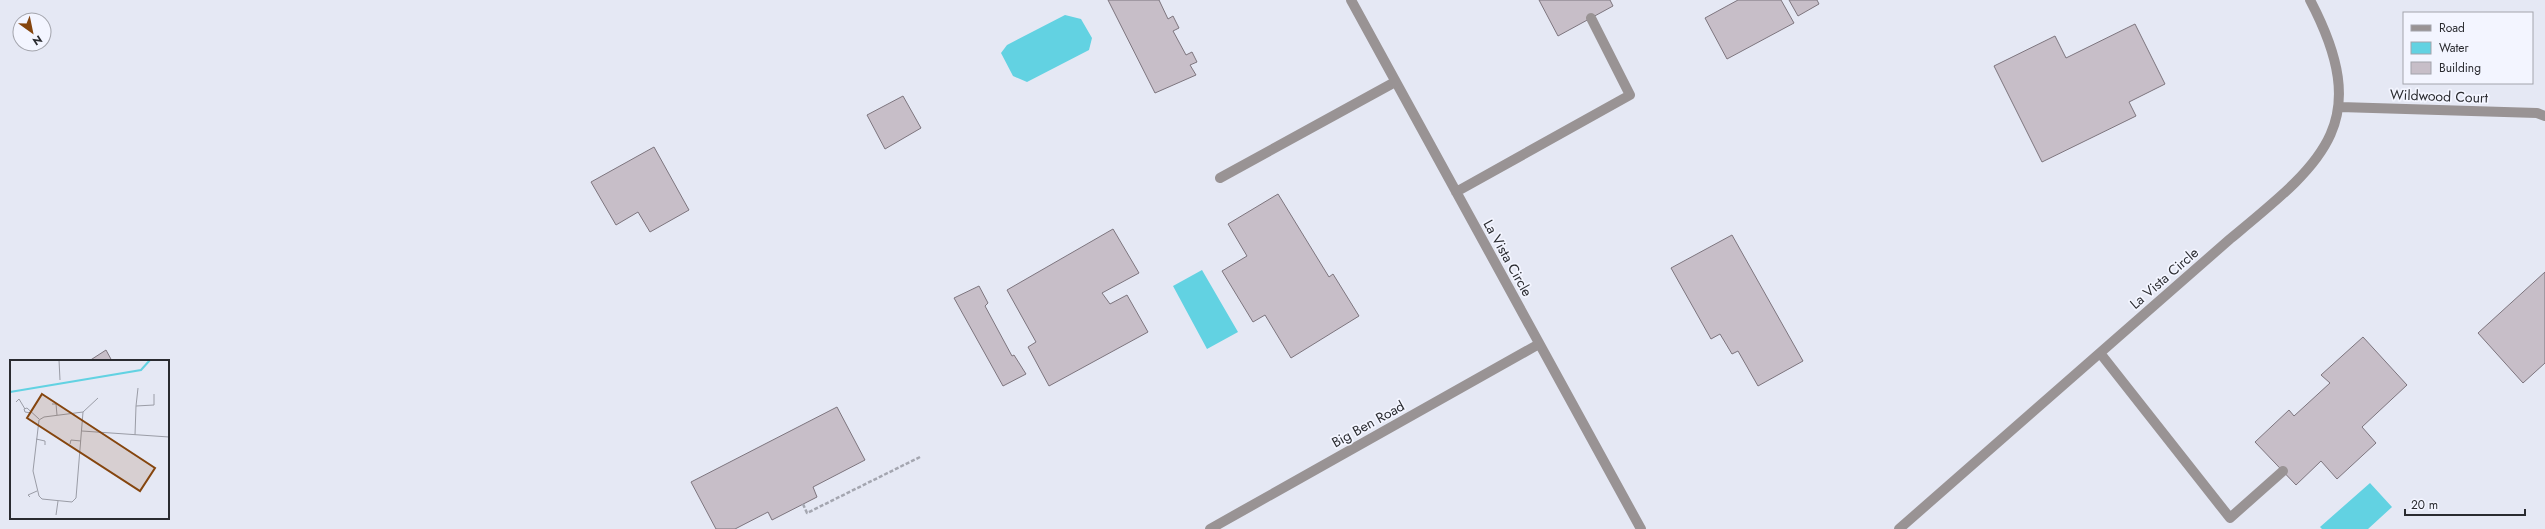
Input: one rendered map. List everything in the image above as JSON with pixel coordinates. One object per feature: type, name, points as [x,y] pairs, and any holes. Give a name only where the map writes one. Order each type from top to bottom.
[{"type":"street","name":"La Vista Circle","points":[[1351,0],[1641,529]]},
{"type":"street","name":"La Vista Circle","points":[[1900,529],[2284,194],[2310,167],[2332,134],[2340,107],[2338,75],[2323,25],[2310,0]]},
{"type":"street","points":[[1456,192],[1630,94],[1591,18]]},
{"type":"street","points":[[1220,178],[1395,82]]},
{"type":"street","name":"Wildwood Court","points":[[2340,107],[2542,113]]},
{"type":"street","name":"Big Ben Road","points":[[1210,529],[1539,344]]},
{"type":"street","points":[[2100,354],[2230,518],[2283,471]]},
{"type":"path","points":[[803,504],[807,513],[920,456]]},
{"type":"water","points":[[1065,15],[1081,19],[1092,38],[1089,50],[1027,82],[1013,76],[1001,53],[1007,45]]},
{"type":"water","points":[[1202,270],[1238,332],[1207,349],[1173,286]]},
{"type":"water","points":[[2370,483],[2392,507],[2368,529],[2322,529],[2320,527]]},
{"type":"building","points":[[1108,0],[1159,0],[1168,19],[1173,16],[1179,28],[1173,31],[1186,55],[1192,52],[1197,62],[1190,65],[1196,75],[1155,93]]},
{"type":"building","points":[[1539,0],[1610,0],[1613,6],[1558,36]]},
{"type":"building","points":[[1738,0],[1781,0],[1794,23],[1727,59],[1705,18]]},
{"type":"building","points":[[1789,0],[1817,0],[1819,4],[1798,16]]},
{"type":"building","points":[[2135,24],[2165,84],[2129,102],[2136,116],[2042,162],[1994,66],[2055,36],[2066,58]]},
{"type":"building","points":[[903,96],[921,128],[885,149],[867,115]]},
{"type":"building","points":[[654,147],[689,210],[650,232],[638,212],[616,225],[591,182]]},
{"type":"building","points":[[1278,194],[1329,277],[1333,274],[1359,316],[1291,358],[1265,315],[1253,322],[1222,271],[1247,256],[1228,224]]},
{"type":"building","points":[[1113,229],[1139,273],[1102,293],[1110,304],[1127,295],[1148,332],[1049,386],[1028,347],[1036,342],[1007,290]]},
{"type":"building","points":[[1732,235],[1803,361],[1758,386],[1738,351],[1732,354],[1720,334],[1711,339],[1671,268]]},
{"type":"building","points":[[2545,272],[2545,363],[2523,383],[2478,333]]},
{"type":"building","points":[[979,286],[988,303],[985,306],[1012,356],[1014,355],[1026,374],[1003,386],[954,298]]},
{"type":"building","points":[[2363,337],[2407,385],[2362,427],[2376,443],[2337,479],[2321,461],[2296,485],[2255,442],[2289,410],[2294,416],[2330,383],[2321,375]]},
{"type":"building","points":[[106,350],[111,360],[91,360]]},
{"type":"building","points":[[837,407],[865,460],[813,487],[817,497],[772,520],[768,512],[735,529],[716,529],[691,482]]}]
